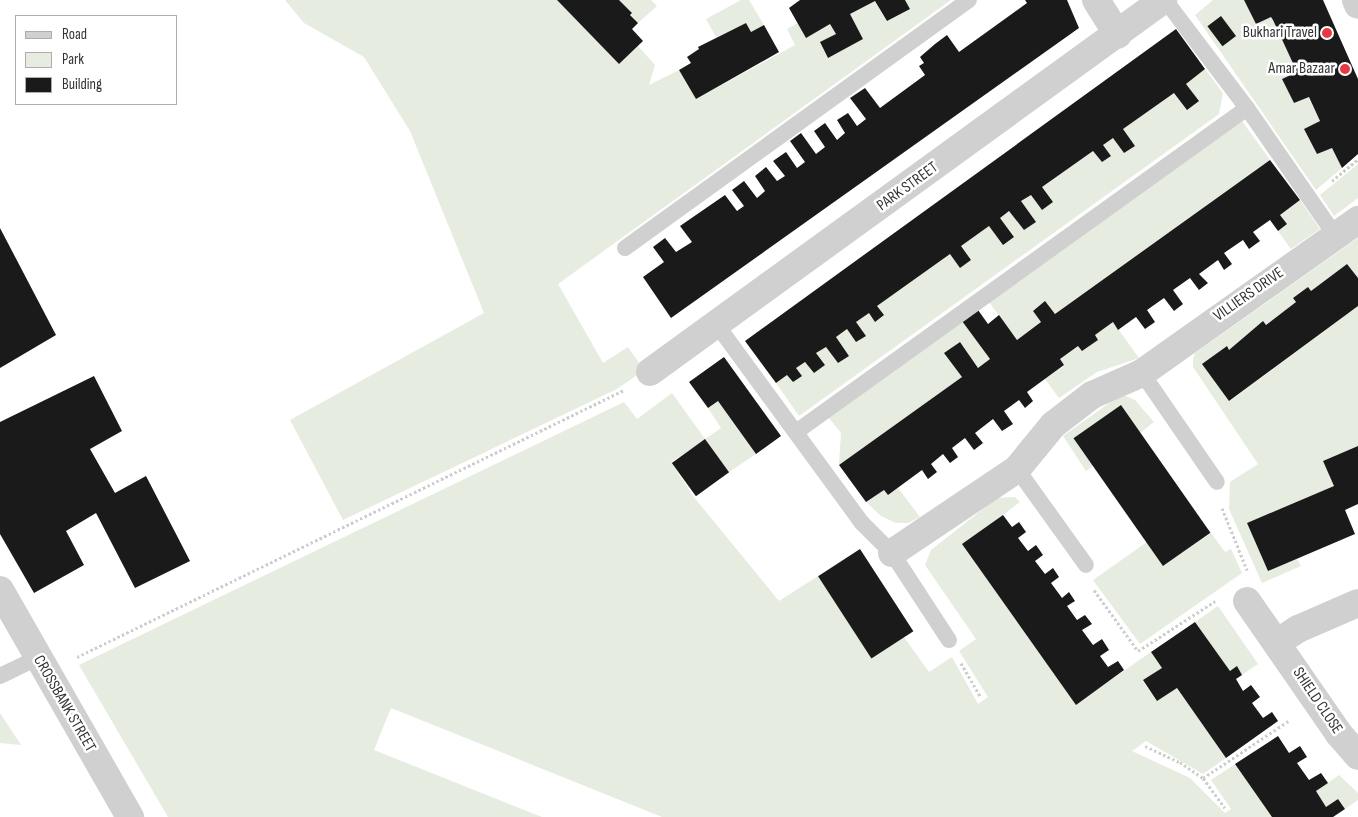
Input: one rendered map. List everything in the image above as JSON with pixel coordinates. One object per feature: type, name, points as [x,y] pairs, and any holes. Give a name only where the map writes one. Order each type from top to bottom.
[{"type":"street","points":[[1096,0],[1118,36]]},
{"type":"street","name":"PARK STREET","points":[[650,372],[1118,36],[1164,0]]},
{"type":"street","points":[[1356,0],[1358,5]]},
{"type":"street","name":"VILLIERS DRIVE","points":[[892,553],[1017,469],[1053,425],[1092,396],[1142,373],[1358,220]]},
{"type":"street","name":"SHIELD CLOSE","points":[[1248,589],[1278,644],[1339,734],[1358,756]]},
{"type":"street","name":"CROSSBANK STREET","points":[[0,590],[37,658],[130,817]]},
{"type":"street","points":[[1278,644],[1298,629],[1358,602]]},
{"type":"lane","points":[[625,248],[970,0]]},
{"type":"lane","points":[[1164,0],[1247,108],[1335,235]]},
{"type":"lane","points":[[796,432],[1247,108]]},
{"type":"lane","points":[[718,325],[862,523],[892,553],[949,640]]},
{"type":"lane","points":[[1142,373],[1217,482]]},
{"type":"lane","points":[[1017,469],[1086,565]]},
{"type":"lane","points":[[0,676],[37,658]]},
{"type":"path","points":[[1309,199],[1358,159]]},
{"type":"path","points":[[72,659],[612,398]]},
{"type":"path","points":[[1217,482],[1222,508],[1248,589]]},
{"type":"path","points":[[1086,565],[1088,581],[1138,651],[1220,598]]},
{"type":"path","points":[[949,640],[981,697]]},
{"type":"path","points":[[1204,778],[1294,717]]},
{"type":"path","points":[[1145,746],[1180,762],[1204,778],[1226,808]]},
{"type":"green space","points":[[285,0],[557,0],[619,64],[638,46],[655,65],[649,85],[679,70],[696,99],[795,45],[787,29],[798,23],[806,37],[830,24],[836,34],[820,43],[828,58],[863,39],[850,14],[875,1],[887,21],[910,9],[905,0],[951,0],[558,284],[603,363],[628,347],[644,370],[617,389],[343,520],[290,420],[484,313],[410,131],[364,57],[304,23]]},
{"type":"green space","points":[[619,0],[651,0],[657,6],[638,23]]},
{"type":"green space","points":[[741,0],[749,0],[764,25],[751,32],[746,23],[716,37],[706,19]]},
{"type":"green space","points":[[1213,0],[1244,0],[1256,24],[1271,17],[1273,20],[1297,72],[1282,79],[1294,103],[1309,97],[1320,121],[1305,129],[1317,154],[1332,148],[1342,168],[1316,190],[1195,15]]},
{"type":"green space","points":[[1205,69],[1223,93],[1219,114],[799,416],[776,383],[787,375],[793,382],[801,376],[796,368],[805,362],[814,373],[825,365],[816,353],[826,347],[838,363],[849,356],[836,337],[847,329],[856,342],[865,336],[856,322],[869,313],[875,321],[877,306],[950,254],[960,268],[971,260],[961,246],[989,226],[1003,244],[1014,237],[1000,218],[1009,211],[1024,230],[1035,222],[1021,201],[1031,195],[1042,210],[1053,202],[1042,187],[1093,151],[1102,162],[1111,156],[1103,145],[1113,138],[1124,153],[1134,146],[1123,129],[1174,93],[1199,101],[1186,84]]},
{"type":"green space","points":[[1242,121],[1270,160],[1055,314],[1045,302],[1033,311],[1041,322],[1017,340],[989,302]]},
{"type":"green space","points":[[1358,164],[1358,198],[1334,216],[1320,195]]},
{"type":"green space","points":[[1300,200],[1320,229],[1291,249],[1278,231],[1287,224],[1280,215]]},
{"type":"green space","points":[[1358,238],[1358,278],[1347,264],[1311,291],[1308,287],[1293,298],[1296,302],[1266,325],[1263,322],[1229,350],[1226,346],[1203,364],[1230,401],[1358,306],[1358,446],[1323,461],[1334,486],[1247,523],[1268,571],[1297,559],[1301,566],[1262,583],[1229,509],[1230,482],[1258,464],[1193,367],[1193,359],[1195,353]]},
{"type":"green space","points":[[962,321],[990,359],[978,368],[959,342],[945,353],[962,377],[839,465],[841,433],[829,418]]},
{"type":"green space","points":[[1113,322],[1139,358],[1097,372],[1059,398],[1045,379],[1064,366],[1060,359],[1078,346],[1082,351],[1098,340],[1095,335]]},
{"type":"green space","points":[[672,393],[705,439],[721,428],[708,408],[718,401],[756,454],[729,472],[705,440],[671,462],[693,496],[779,601],[818,576],[872,658],[904,637],[929,672],[952,657],[978,704],[988,697],[959,651],[976,639],[925,565],[931,550],[997,498],[1015,497],[1020,502],[963,545],[1076,704],[1151,652],[1162,668],[1143,681],[1157,701],[1177,688],[1226,758],[1203,774],[1146,741],[1132,751],[1190,778],[1225,813],[1231,809],[1211,780],[1235,764],[1272,817],[662,817],[391,708],[374,750],[542,817],[168,817],[79,665],[624,402],[637,419]]},
{"type":"green space","points":[[1122,394],[1135,400],[1154,422],[1140,433],[1121,405],[1074,439],[1093,466],[1086,471],[1063,436]]},
{"type":"green space","points":[[898,488],[920,517],[908,523],[896,523],[881,516],[866,502],[884,490],[888,495]]},
{"type":"green space","points":[[1211,533],[1225,552],[1231,549],[1242,573],[1140,644],[1093,580],[1147,542],[1165,565]]},
{"type":"green space","points":[[1218,606],[1258,664],[1242,675],[1237,667],[1230,671],[1195,622]]},
{"type":"green space","points":[[0,713],[21,745],[0,743]]},
{"type":"green space","points":[[1339,775],[1358,793],[1358,800],[1345,809],[1338,799],[1326,807],[1316,791]]},
{"type":"building","points":[[557,0],[619,0],[632,13],[630,15],[638,23],[632,29],[643,41],[619,64]]},
{"type":"building","points":[[800,0],[905,0],[910,9],[887,21],[875,1],[850,14],[863,39],[828,58],[820,42],[836,34],[830,24],[806,38],[789,8]]},
{"type":"building","points":[[1025,0],[1067,0],[1079,28],[671,318],[643,277],[664,262],[653,247],[665,238],[676,252],[692,242],[680,226],[725,195],[737,211],[744,206],[732,190],[744,181],[757,198],[765,191],[755,176],[766,167],[777,181],[785,176],[773,161],[786,152],[797,168],[805,162],[790,141],[801,133],[816,154],[825,147],[814,131],[825,123],[837,140],[845,133],[837,120],[848,113],[857,126],[866,119],[850,98],[865,88],[880,108],[925,75],[919,66],[924,63],[920,57],[947,35],[959,52],[1027,3]]},
{"type":"building","points":[[1244,0],[1323,0],[1358,79],[1358,154],[1342,168],[1332,148],[1317,154],[1304,129],[1320,121],[1309,97],[1294,103],[1282,79],[1297,72],[1273,20],[1271,17],[1256,24]]},
{"type":"building","points":[[1221,16],[1236,36],[1222,46],[1207,26]]},
{"type":"building","points":[[746,23],[751,32],[764,25],[779,52],[696,99],[679,70],[691,63],[687,57],[699,49],[698,47]]},
{"type":"building","points":[[1176,29],[1205,69],[1186,84],[1199,101],[1187,110],[1174,93],[1123,129],[1135,146],[1124,153],[1113,138],[1103,145],[1111,156],[1102,162],[1093,151],[1042,187],[1053,202],[1042,210],[1031,195],[1021,201],[1036,222],[1024,230],[1009,211],[1000,218],[1014,237],[1003,245],[989,226],[961,246],[971,260],[960,268],[950,254],[877,306],[884,315],[875,322],[869,313],[856,322],[866,336],[856,342],[847,329],[836,337],[849,356],[838,363],[826,347],[816,353],[825,365],[814,373],[805,362],[796,368],[802,376],[793,382],[787,375],[776,383],[745,341]]},
{"type":"building","points":[[1270,160],[1300,200],[1280,215],[1287,224],[1278,231],[1270,220],[1253,232],[1260,241],[1249,249],[1243,240],[1224,253],[1232,264],[1224,270],[1218,260],[1199,274],[1208,283],[1199,290],[1190,278],[1173,290],[1183,304],[1174,311],[1164,298],[1147,310],[1155,322],[1145,329],[1136,317],[1118,330],[1113,322],[1095,335],[1098,340],[1082,351],[1078,346],[1060,359],[1064,365],[1027,392],[1033,401],[1025,408],[1019,400],[1004,411],[1013,424],[1002,431],[993,419],[975,433],[983,443],[974,450],[965,438],[952,448],[958,457],[950,463],[943,454],[931,464],[937,472],[928,479],[922,470],[888,495],[884,490],[866,502],[839,465],[962,377],[944,353],[960,342],[978,368],[990,359],[962,321],[978,310],[988,324],[999,315],[1017,340],[1041,322],[1033,311],[1045,301],[1055,314]]},
{"type":"building","points":[[0,228],[56,335],[0,368]]},
{"type":"building","points":[[1347,264],[1358,278],[1358,306],[1229,401],[1202,364],[1227,346],[1229,350],[1263,321],[1266,325],[1296,302],[1293,298],[1308,287],[1311,291]]},
{"type":"building","points":[[724,357],[781,436],[756,454],[718,401],[708,408],[689,382]]},
{"type":"building","points":[[94,376],[122,431],[90,449],[115,493],[146,476],[190,561],[135,588],[96,513],[66,531],[84,565],[34,593],[0,534],[0,422]]},
{"type":"building","points":[[1121,405],[1210,533],[1163,566],[1073,438]]},
{"type":"building","points":[[705,439],[729,472],[696,496],[672,463]]},
{"type":"building","points":[[1358,446],[1358,504],[1345,510],[1355,534],[1268,571],[1247,523],[1334,486],[1323,461]]},
{"type":"building","points":[[1003,515],[1012,527],[1019,522],[1026,532],[1018,538],[1028,551],[1036,545],[1043,555],[1035,561],[1045,574],[1053,568],[1059,577],[1051,583],[1062,598],[1069,592],[1075,601],[1067,606],[1077,620],[1085,615],[1092,624],[1082,630],[1093,645],[1102,639],[1109,650],[1100,656],[1108,667],[1118,661],[1124,670],[1076,705],[962,544]]},
{"type":"building","points":[[860,549],[913,631],[871,658],[818,576]]},
{"type":"building","points":[[1195,622],[1230,671],[1237,666],[1242,675],[1236,679],[1243,691],[1251,685],[1260,697],[1252,703],[1263,718],[1272,712],[1278,721],[1226,758],[1177,688],[1157,701],[1143,680],[1162,668],[1151,652]]},
{"type":"building","points":[[1278,736],[1289,753],[1300,746],[1307,757],[1297,763],[1309,780],[1321,773],[1328,783],[1316,791],[1326,807],[1338,799],[1345,809],[1333,817],[1272,817],[1235,764]]},
{"type":"place","name":"Bukhari Travel","points":[[1327,33]]},
{"type":"place","name":"Amar Bazaar","points":[[1345,69]]}]
